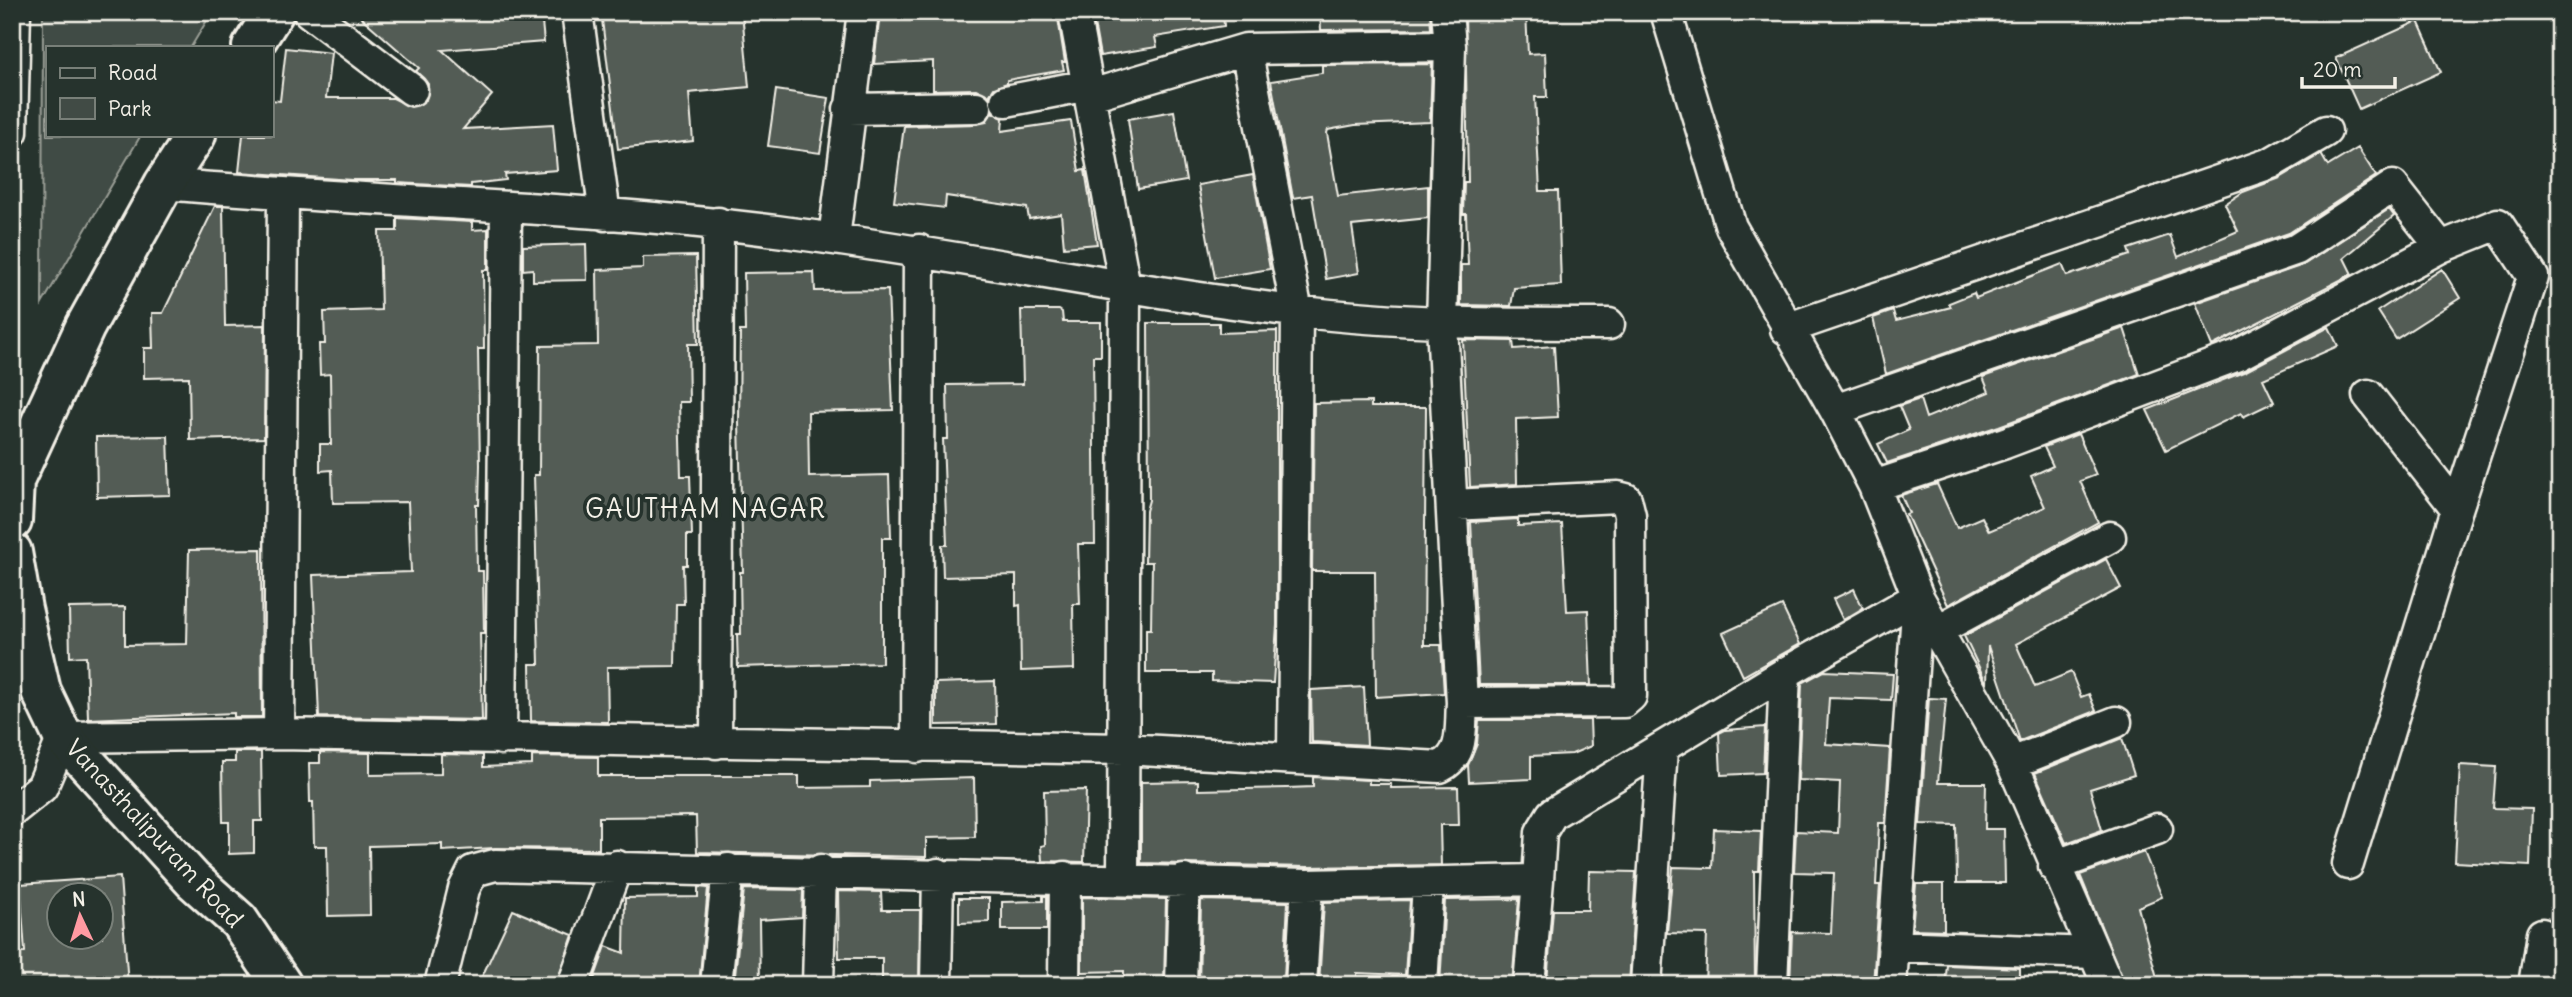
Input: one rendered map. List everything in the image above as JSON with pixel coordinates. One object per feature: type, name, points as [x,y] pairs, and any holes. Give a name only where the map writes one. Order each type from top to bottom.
[{"type":"street","points":[[12,132],[15,12]]},
{"type":"street","points":[[253,46],[274,12]]},
{"type":"street","points":[[309,12],[412,90]]},
{"type":"street","points":[[577,12],[606,215]]},
{"type":"street","points":[[834,238],[863,12]]},
{"type":"street","points":[[1074,12],[1125,287],[1123,879]]},
{"type":"street","points":[[12,811],[42,787],[63,737],[279,734],[917,747],[1124,748],[1293,756],[1440,767],[1453,761],[1459,750],[1462,703],[1442,324],[1450,46],[1447,12]]},
{"type":"street","points":[[1666,12],[1731,227],[1786,329],[1835,410],[1874,486],[1918,597],[2012,763],[2054,866],[2108,985]]},
{"type":"street","points":[[1006,100],[1090,90],[1246,49],[1450,46]]},
{"type":"street","points":[[1246,49],[1297,312],[1293,756]]},
{"type":"street","points":[[849,109],[976,107]]},
{"type":"street","points":[[1786,329],[2271,163],[2326,131]]},
{"type":"street","points":[[12,521],[13,466],[85,327],[164,184],[195,136]]},
{"type":"street","points":[[164,184],[283,195],[718,223],[919,250],[1125,287],[1297,312],[1442,324],[1609,324]]},
{"type":"street","points":[[1835,410],[2297,249],[2393,186],[2441,247]]},
{"type":"street","points":[[279,734],[283,195]]},
{"type":"street","points":[[500,739],[506,208]]},
{"type":"street","points":[[716,743],[718,223]]},
{"type":"street","points":[[1874,486],[2005,443],[2238,355],[2441,247],[2498,224],[2533,277],[2457,509],[2348,864]]},
{"type":"street","points":[[917,747],[919,250]]},
{"type":"street","points":[[2368,395],[2457,509]]},
{"type":"street","points":[[1452,505],[1618,497],[1626,499],[1630,515],[1631,696],[1624,702],[1462,703]]},
{"type":"street","points":[[1938,630],[2110,537]]},
{"type":"street","name":"Vanasthalipuram Road","points":[[12,552],[41,691],[63,737],[193,880],[239,921],[282,985]]},
{"type":"street","points":[[1529,985],[1541,832],[1552,814],[1784,673],[1918,597]]},
{"type":"street","points":[[1891,985],[1918,597]]},
{"type":"street","points":[[1772,985],[1784,673]]},
{"type":"street","points":[[2012,763],[2116,722]]},
{"type":"street","points":[[1646,985],[1662,749]]},
{"type":"street","points":[[2054,866],[2157,829]]},
{"type":"street","points":[[440,985],[464,888],[473,871],[495,864],[821,870],[1307,885],[1538,880]]},
{"type":"street","points":[[573,985],[617,866]]},
{"type":"street","points":[[716,985],[728,869]]},
{"type":"street","points":[[818,985],[821,870]]},
{"type":"street","points":[[936,985],[937,874]]},
{"type":"street","points":[[1064,985],[1065,877]]},
{"type":"street","points":[[1181,985],[1184,880]]},
{"type":"street","points":[[1422,985],[1428,884]]},
{"type":"street","points":[[1301,985],[1307,885]]},
{"type":"street","points":[[2533,985],[2542,934]]},
{"type":"street","points":[[1893,946],[2093,953]]},
{"type":"green space","points":[[43,12],[212,12],[192,46],[46,46],[46,136],[140,136],[42,304]]},
{"type":"building","points":[[355,12],[541,12],[544,42],[442,50],[492,95],[463,129],[553,124],[557,170],[505,174],[506,180],[471,184],[471,187],[397,183],[397,180],[352,180],[239,172],[243,136],[273,136],[273,100],[280,101],[286,48],[331,53],[326,98],[393,98],[411,107],[426,100],[428,84],[416,71],[419,68]]},
{"type":"building","points":[[607,12],[742,12],[749,87],[689,93],[693,141],[618,149],[602,20],[608,20]]},
{"type":"building","points":[[1057,12],[1064,70],[1007,80],[1007,83],[994,88],[989,96],[976,89],[933,90],[933,61],[874,64],[880,14]]},
{"type":"building","points":[[1092,12],[1223,12],[1224,26],[1155,37],[1157,47],[1100,56]]},
{"type":"building","points":[[1320,12],[1430,12],[1431,29],[1321,30]]},
{"type":"building","points":[[1465,12],[1526,12],[1528,54],[1545,53],[1547,97],[1535,97],[1540,191],[1558,191],[1561,285],[1514,288],[1511,306],[1461,305],[1461,265],[1468,265],[1466,214],[1463,214],[1464,182],[1468,182]]},
{"type":"building","points":[[2418,21],[2441,72],[2359,109],[2336,58]]},
{"type":"building","points":[[1432,64],[1430,122],[1355,125],[1328,130],[1327,133],[1338,196],[1428,186],[1428,218],[1352,226],[1359,273],[1326,279],[1312,195],[1293,198],[1271,81],[1322,73],[1322,65]]},
{"type":"building","points":[[776,90],[829,98],[820,153],[768,146]]},
{"type":"building","points":[[1174,111],[1186,181],[1138,189],[1128,119]]},
{"type":"building","points":[[992,112],[1003,118],[1002,131],[1071,121],[1079,171],[1085,170],[1097,244],[1064,247],[1061,214],[1029,219],[1027,208],[946,196],[945,208],[894,202],[904,126],[977,124],[986,122]]},
{"type":"building","points":[[2358,148],[2376,176],[2289,233],[1886,374],[1873,318],[1893,311],[1896,321],[1951,307],[1949,303],[1974,293],[1976,298],[2062,264],[2067,276],[2130,255],[2128,249],[2170,235],[2178,257],[2238,231],[2225,204],[2243,192],[2280,178],[2321,154],[2328,166]]},
{"type":"building","points":[[1253,175],[1270,269],[1215,278],[1198,185]]},
{"type":"building","points":[[215,206],[223,206],[225,326],[265,325],[264,438],[190,440],[189,377],[144,378],[144,348],[153,348],[152,313],[163,313]]},
{"type":"building","points":[[2389,209],[2394,216],[2344,258],[2352,274],[2212,346],[2195,303],[2303,265]]},
{"type":"building","points":[[397,218],[472,222],[472,230],[488,229],[488,270],[483,270],[484,349],[478,349],[480,465],[479,505],[476,505],[477,571],[483,571],[484,633],[480,633],[482,720],[319,717],[313,575],[411,572],[408,502],[333,503],[332,470],[320,471],[320,444],[331,444],[330,374],[320,375],[319,344],[325,344],[324,312],[381,310],[379,231],[397,231]]},
{"type":"building","points":[[586,244],[587,280],[533,281],[533,269],[523,270],[523,246]]},
{"type":"building","points":[[696,256],[698,344],[688,344],[689,402],[679,402],[681,476],[690,476],[692,535],[687,535],[687,565],[683,565],[684,604],[676,604],[675,666],[607,667],[608,722],[531,721],[530,664],[539,664],[534,475],[539,475],[540,346],[598,345],[597,270],[643,268],[643,257]]},
{"type":"building","points":[[2442,269],[2460,298],[2396,339],[2378,311]]},
{"type":"building","points":[[814,272],[815,291],[888,290],[893,410],[808,412],[809,477],[889,475],[891,538],[882,538],[882,663],[738,667],[737,634],[741,634],[740,572],[743,572],[739,423],[740,331],[745,331],[744,273]]},
{"type":"building","points":[[1021,310],[1059,310],[1062,312],[1063,322],[1101,322],[1101,356],[1093,356],[1095,544],[1078,544],[1080,604],[1073,604],[1074,669],[1021,671],[1020,605],[1016,606],[1016,575],[943,577],[942,545],[947,545],[943,439],[948,439],[947,385],[1023,384]]},
{"type":"building","points":[[1148,323],[1219,323],[1219,333],[1277,331],[1277,625],[1273,683],[1212,681],[1212,673],[1146,673],[1146,629],[1151,629],[1152,562],[1145,562],[1146,511],[1149,500]]},
{"type":"building","points":[[2329,327],[2338,346],[2263,379],[2274,402],[2243,417],[2241,413],[2166,450],[2147,410],[2246,371]]},
{"type":"building","points":[[2124,328],[2139,374],[1999,426],[1887,463],[1878,444],[1909,430],[1899,406],[1920,399],[1926,418],[1989,392],[1983,377]]},
{"type":"building","points":[[1463,340],[1513,341],[1514,349],[1554,346],[1558,417],[1516,419],[1517,484],[1470,487]]},
{"type":"building","points":[[1371,402],[1371,407],[1426,407],[1424,645],[1441,645],[1444,693],[1376,697],[1375,571],[1312,571],[1314,403]]},
{"type":"building","points":[[2078,434],[2096,475],[2080,481],[2098,522],[1948,605],[1906,514],[1909,513],[1901,495],[1937,484],[1957,528],[1982,517],[1989,531],[2045,507],[2031,476],[2053,466],[2044,447]]},
{"type":"building","points":[[168,436],[170,495],[97,497],[96,437]]},
{"type":"building","points":[[1518,519],[1518,526],[1562,524],[1567,611],[1588,610],[1591,685],[1479,685],[1471,522]]},
{"type":"building","points":[[261,549],[262,717],[234,717],[234,713],[88,719],[86,656],[70,657],[69,608],[125,607],[125,645],[187,644],[189,550]]},
{"type":"building","points":[[2106,559],[2121,588],[2016,644],[2035,687],[2071,672],[2081,697],[2089,694],[2096,711],[2020,741],[1988,646],[1987,684],[1964,636]]},
{"type":"building","points":[[1854,589],[1863,608],[1843,620],[1833,599]]},
{"type":"building","points":[[1782,606],[1800,644],[1743,676],[1723,633]]},
{"type":"building","points":[[1824,671],[1893,674],[1891,700],[1829,698],[1826,744],[1890,748],[1885,823],[1879,823],[1876,885],[1880,885],[1873,985],[1790,985],[1792,932],[1831,933],[1834,873],[1794,872],[1796,831],[1838,833],[1840,782],[1798,780],[1802,683]]},
{"type":"building","points":[[995,681],[996,724],[936,725],[936,683]]},
{"type":"building","points":[[1364,687],[1367,745],[1312,742],[1311,690]]},
{"type":"building","points":[[1929,698],[1946,699],[1938,783],[1986,783],[1985,829],[2004,829],[2005,883],[1957,883],[1956,825],[1920,824]]},
{"type":"building","points":[[1479,720],[1590,720],[1591,746],[1572,754],[1531,756],[1531,779],[1469,782],[1468,765],[1477,744]]},
{"type":"building","points":[[1765,727],[1763,773],[1721,775],[1719,733],[1725,730]]},
{"type":"building","points":[[2122,738],[2134,775],[2090,789],[2102,830],[2066,843],[2035,773]]},
{"type":"building","points":[[235,752],[261,752],[262,821],[254,821],[254,853],[229,854],[229,822],[223,822],[222,762],[235,762]]},
{"type":"building","points":[[320,752],[370,753],[370,775],[441,774],[441,754],[483,755],[483,767],[532,765],[532,756],[598,757],[598,776],[799,776],[799,788],[870,787],[870,781],[974,778],[975,837],[926,838],[926,857],[697,852],[696,816],[599,817],[599,849],[495,848],[442,851],[442,844],[369,846],[370,915],[328,916],[327,846],[314,846],[313,802],[310,802],[309,763],[320,763]]},
{"type":"building","points":[[2460,765],[2496,767],[2493,808],[2532,809],[2530,866],[2455,862]]},
{"type":"building","points":[[1313,777],[1369,780],[1369,784],[1391,784],[1391,788],[1458,787],[1459,825],[1440,825],[1441,865],[1307,867],[1141,863],[1141,782],[1198,781],[1198,790],[1287,788],[1313,787]]},
{"type":"building","points":[[1086,790],[1084,862],[1042,861],[1041,846],[1045,845],[1044,791]]},
{"type":"building","points":[[1714,829],[1761,831],[1759,871],[1754,871],[1755,985],[1705,985],[1707,934],[1667,933],[1673,867],[1712,868]]},
{"type":"building","points":[[2144,852],[2162,897],[2138,907],[2159,985],[2125,985],[2080,875]]},
{"type":"building","points":[[1589,871],[1636,872],[1629,985],[1547,982],[1553,910],[1588,910]]},
{"type":"building","points":[[120,877],[128,985],[12,985],[12,954],[25,952],[20,884],[46,882],[46,951],[116,951],[116,881],[63,881]]},
{"type":"building","points":[[1916,884],[1944,884],[1944,930],[1912,929]]},
{"type":"building","points":[[698,887],[708,888],[699,985],[592,985],[606,946],[624,953],[625,898],[698,897]]},
{"type":"building","points":[[744,889],[803,890],[802,917],[759,920],[760,985],[734,985]]},
{"type":"building","points":[[838,891],[881,892],[882,910],[920,910],[919,985],[882,985],[882,958],[839,958]]},
{"type":"building","points":[[1043,896],[1047,896],[1047,930],[1002,930],[1002,902],[1043,901]]},
{"type":"building","points":[[1082,897],[1166,899],[1164,985],[1124,985],[1124,971],[1082,972]]},
{"type":"building","points":[[959,898],[989,898],[989,922],[959,923]]},
{"type":"building","points":[[1519,899],[1512,985],[1440,985],[1445,900]]},
{"type":"building","points":[[1201,900],[1288,902],[1284,979],[1227,976],[1226,985],[1199,985]]},
{"type":"building","points":[[1410,900],[1405,975],[1357,973],[1357,985],[1319,985],[1324,902]]},
{"type":"building","points":[[513,910],[573,935],[556,985],[478,985]]},
{"type":"building","points":[[1947,965],[2020,968],[2020,985],[1945,985]]},
{"type":"district","name":"GAUTHAM NAGAR","points":[[706,508]]}]
